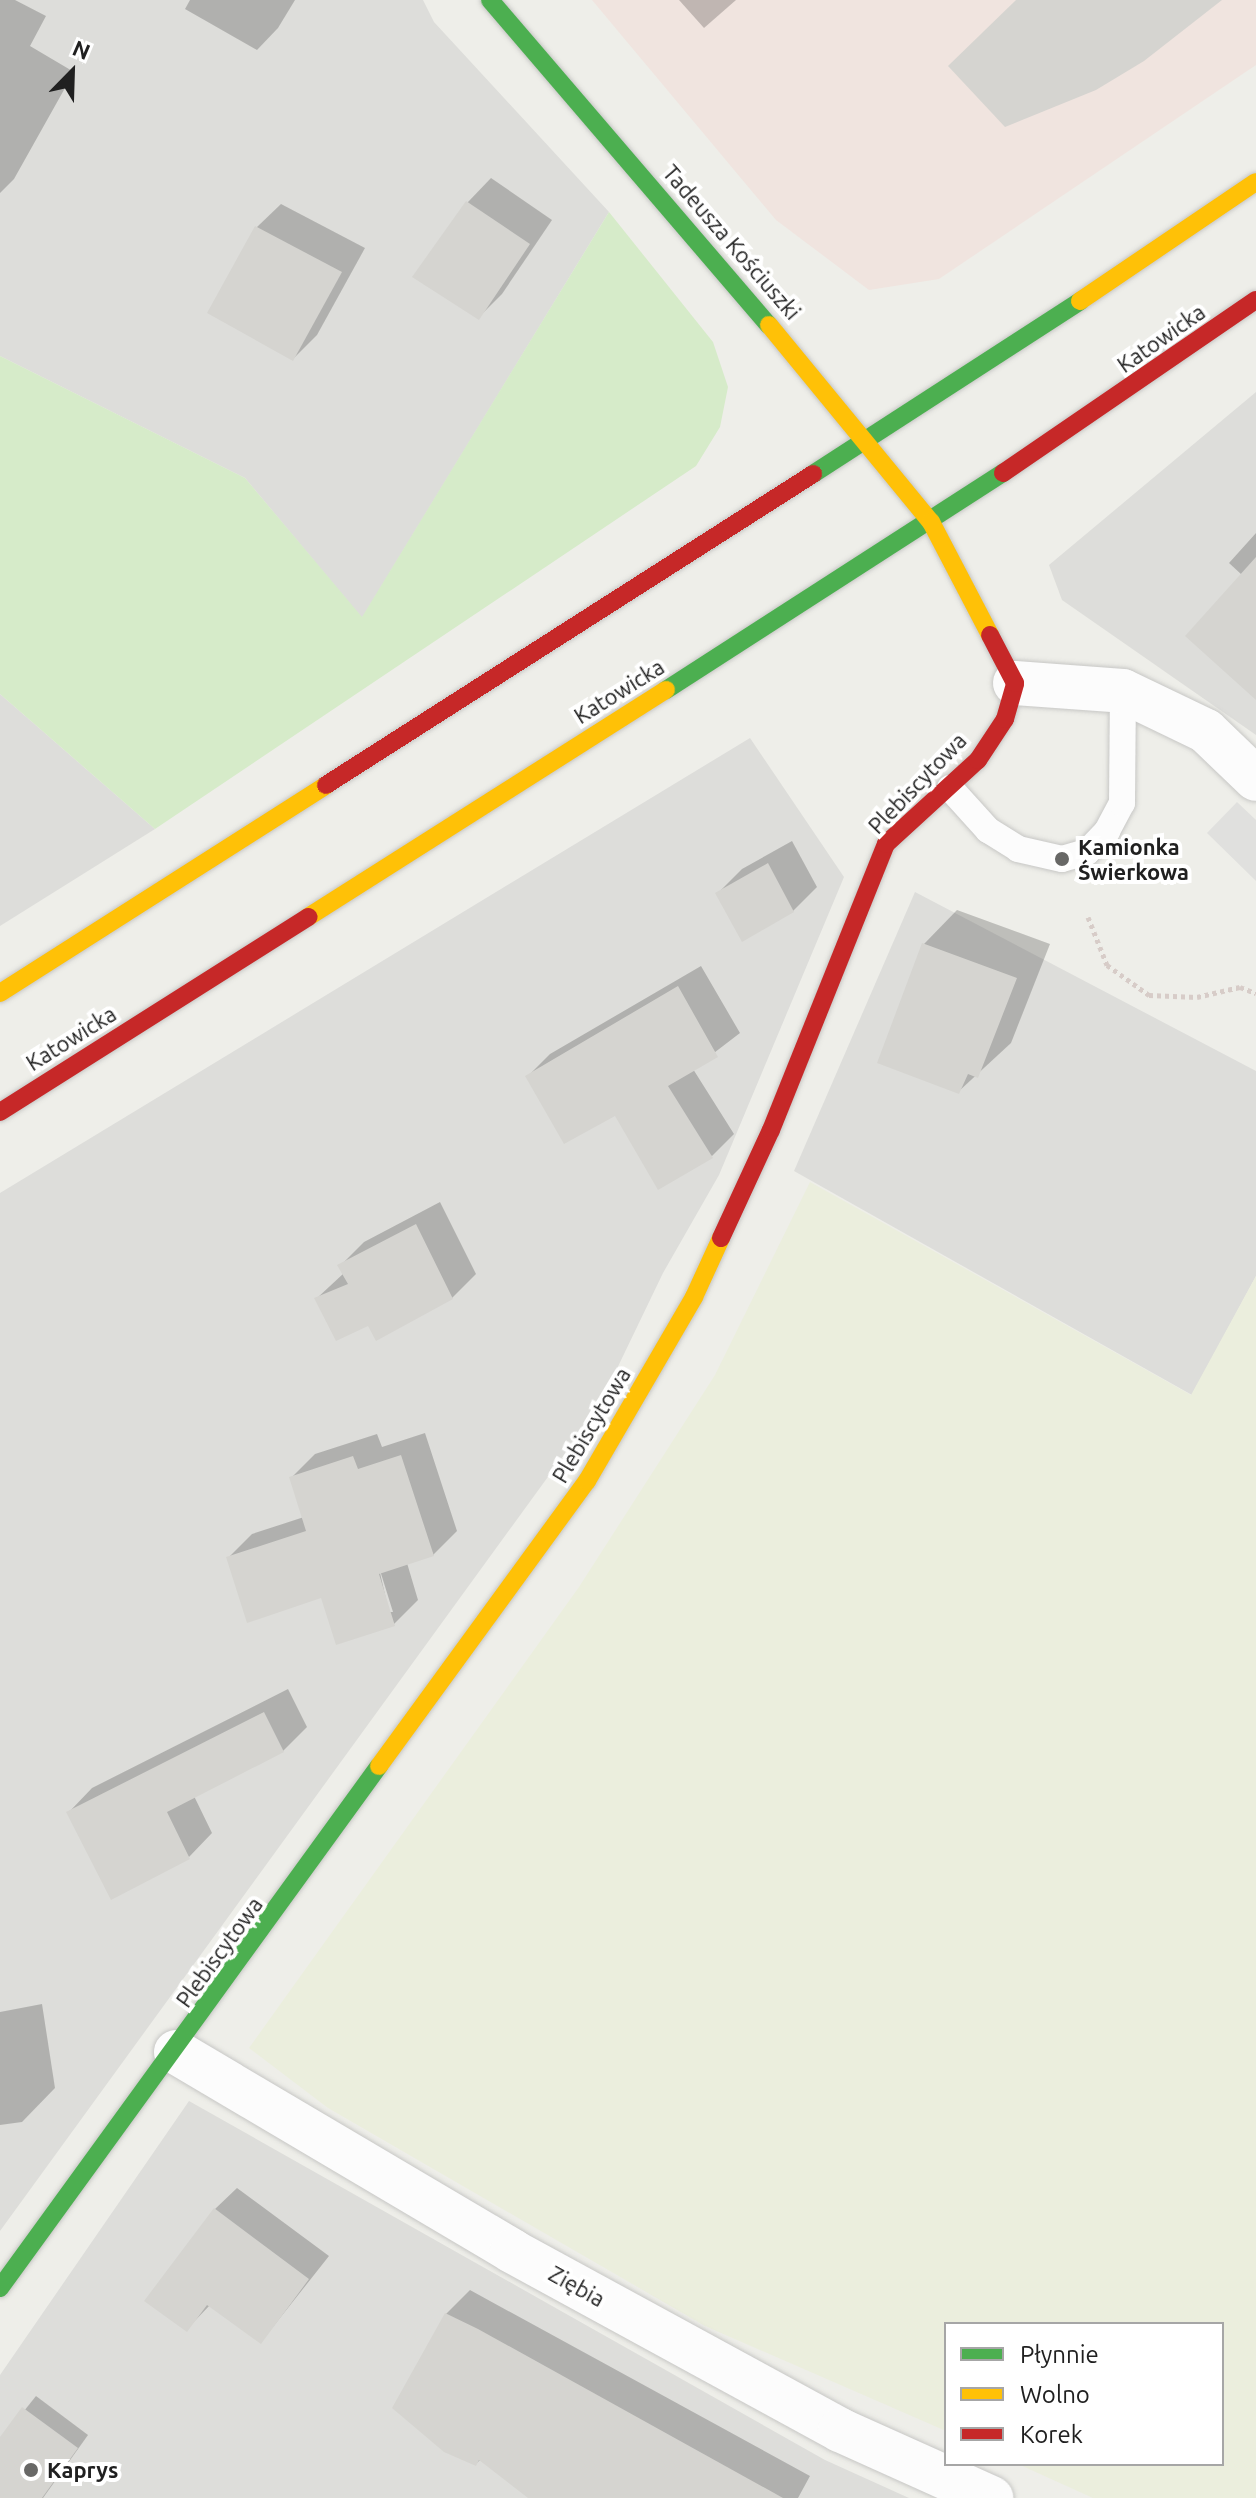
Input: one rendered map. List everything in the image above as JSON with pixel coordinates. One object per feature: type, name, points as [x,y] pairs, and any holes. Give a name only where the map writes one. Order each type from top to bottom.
[{"type":"main road","name":"Tadeusza Kościuszki","points":[[490,0],[866,438],[931,522]]},
{"type":"main road","points":[[0,993],[866,438],[1256,182]]},
{"type":"main road","name":"Katowicka","points":[[0,1112],[931,522],[1256,300]]},
{"type":"main road","points":[[931,522],[1015,683]]},
{"type":"main road","name":"Plebiscytowa","points":[[0,2288],[176,2052],[587,1481],[694,1297],[771,1130],[866,884],[886,844],[978,760],[1005,719],[1015,683]]},
{"type":"street","points":[[1015,683],[1123,691],[1206,731],[1256,779]]},
{"type":"street","name":"Ziębia","points":[[176,2052],[512,2251],[922,2486],[991,2498]]},
{"type":"lane","points":[[950,788],[988,830],[1018,849],[1062,859],[1087,852],[1107,831],[1122,803],[1123,691]]},
{"type":"path","points":[[1088,917],[1107,965],[1149,995],[1197,997],[1240,987],[1256,993]]},
{"type":"shaded area","points":[[0,0],[423,0],[434,22],[609,212],[362,618],[245,478],[0,356]]},
{"type":"shaded area","points":[[592,0],[1256,0],[1256,65],[939,279],[869,290],[776,220]]},
{"type":"shaded area","points":[[1256,392],[1256,735],[1062,600],[1049,565]]},
{"type":"shaded area","points":[[0,694],[155,829],[0,926]]},
{"type":"shaded area","points":[[750,738],[844,877],[719,1175],[663,1273],[598,1408],[0,2231],[0,1193]]},
{"type":"shaded area","points":[[1237,802],[1256,820],[1256,881],[1207,833]]},
{"type":"shaded area","points":[[915,892],[1256,1071],[1256,1276],[1192,1395],[794,1171]]},
{"type":"shaded area","points":[[189,2101],[825,2460],[909,2498],[0,2498],[0,2375]]},
{"type":"green space","points":[[609,212],[713,342],[728,387],[720,427],[696,466],[155,829],[0,694],[0,356],[245,478],[362,617]]},
{"type":"green space","points":[[810,1182],[1191,1395],[1256,1276],[1256,2498],[1093,2498],[1022,2466],[1224,2466],[1224,2322],[944,2322],[944,2430],[705,2326],[328,2108],[249,2048],[579,1587],[715,1375]]},
{"type":"building","points":[[1016,0],[1222,0],[1144,61],[1096,90],[1005,127],[948,66]]},
{"type":"building","points":[[466,201],[530,244],[479,320],[412,277]]},
{"type":"building","points":[[255,226],[342,272],[293,361],[207,313]]},
{"type":"building","points":[[1256,557],[1256,700],[1185,636]]},
{"type":"building","points":[[768,863],[794,912],[742,942],[715,893]]},
{"type":"building","points":[[922,943],[1017,978],[978,1078],[968,1074],[959,1094],[877,1063]]},
{"type":"building","points":[[678,986],[718,1057],[668,1086],[713,1158],[658,1190],[615,1116],[564,1144],[525,1076]]},
{"type":"building","points":[[416,1224],[453,1299],[376,1341],[368,1326],[336,1341],[314,1298],[348,1284],[337,1265]]},
{"type":"building","points":[[401,1455],[434,1556],[379,1574],[395,1626],[336,1645],[321,1598],[247,1623],[226,1557],[306,1531],[289,1477],[353,1456],[358,1469]]},
{"type":"building","points":[[264,1712],[284,1752],[167,1812],[190,1859],[111,1900],[66,1812]]},
{"type":"building","points":[[214,2208],[309,2279],[261,2344],[207,2305],[187,2332],[144,2301]]},
{"type":"building","points":[[445,2313],[783,2498],[528,2498],[479,2460],[476,2466],[444,2452],[392,2408]]},
{"type":"building","name":"Kaprys","points":[[22,2407],[78,2448],[42,2498],[0,2498],[0,2437]]},
{"type":"traffic: fast","points":[[490,0],[769,325]]},
{"type":"traffic: fast","points":[[813,474],[1080,301]]},
{"type":"traffic: fast","points":[[666,690],[1003,473]]},
{"type":"traffic: fast","points":[[0,2288],[379,1766]]},
{"type":"traffic: slow","points":[[1080,301],[1256,182]]},
{"type":"traffic: slow","points":[[769,325],[931,522],[990,635]]},
{"type":"traffic: slow","points":[[308,917],[666,690]]},
{"type":"traffic: slow","points":[[0,993],[326,785]]},
{"type":"traffic: slow","points":[[379,1766],[587,1481],[694,1297],[721,1238]]},
{"type":"traffic: jam","points":[[1003,473],[1256,300]]},
{"type":"traffic: jam","points":[[326,785],[813,474]]},
{"type":"traffic: jam","points":[[721,1238],[771,1130],[886,844],[978,760],[1005,719],[1015,683],[990,635]]},
{"type":"traffic: jam","points":[[0,1112],[308,917]]},
{"type":"place","name":"Kamionka Świerkowa","points":[[1062,859]]},
{"type":"place","name":"Kaprys","points":[[31,2470]]}]
